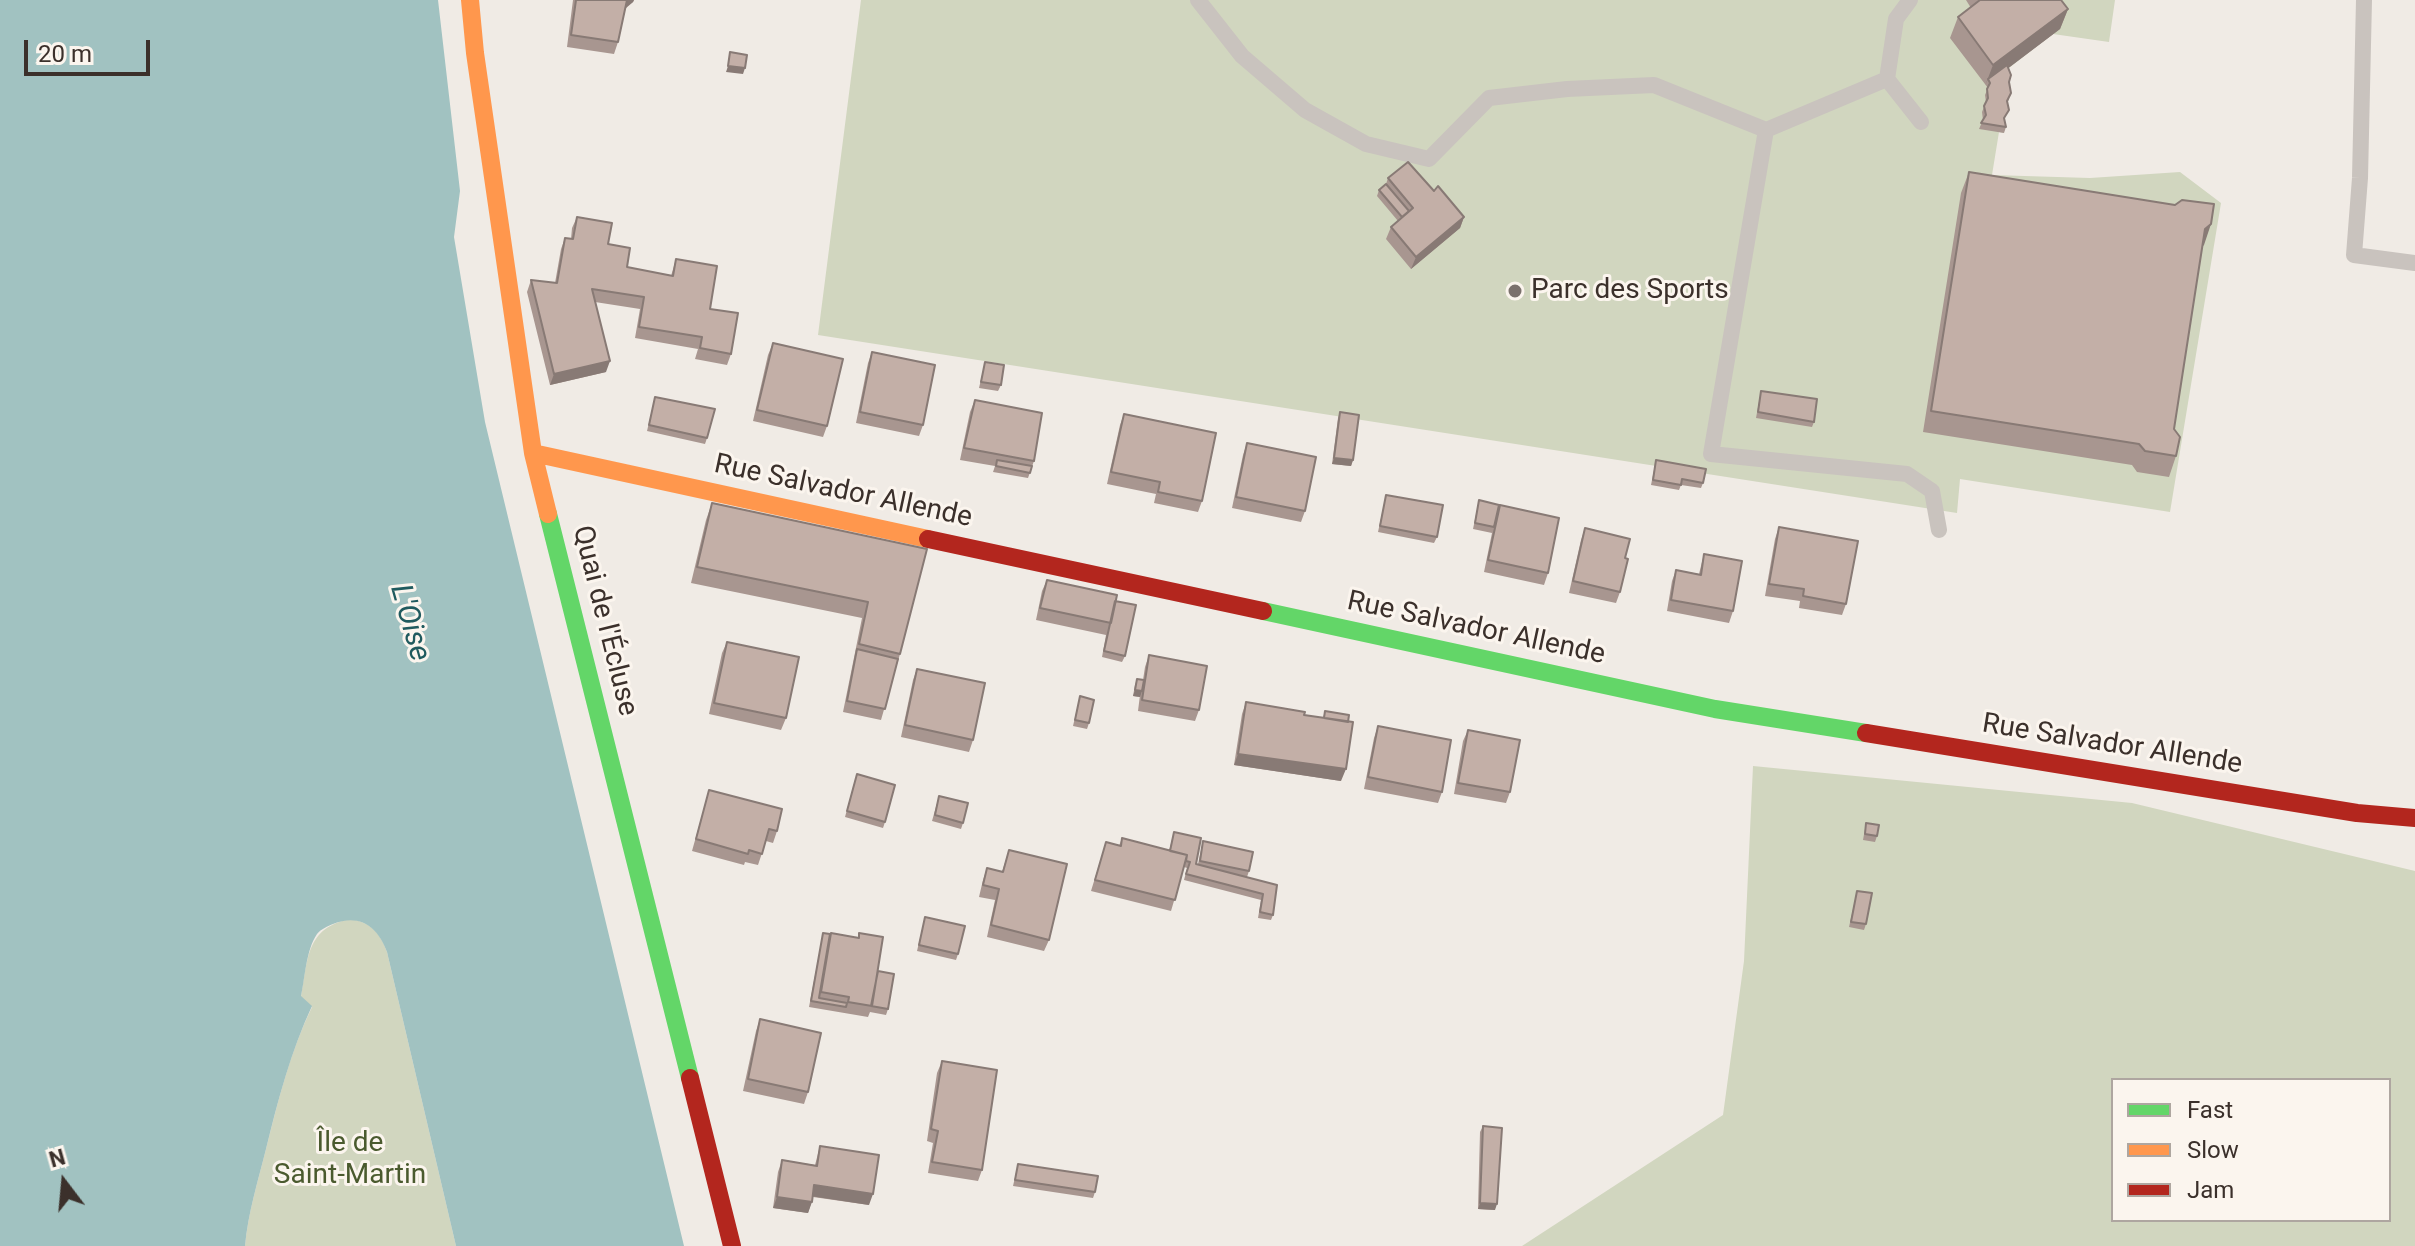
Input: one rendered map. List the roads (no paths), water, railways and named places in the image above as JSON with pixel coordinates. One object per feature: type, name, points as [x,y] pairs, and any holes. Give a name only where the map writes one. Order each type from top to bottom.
[{"type":"street","name":"Quai de l'Écluse","points":[[470,0],[533,453],[732,1246]]},
{"type":"street","name":"Rue Salvador Allende","points":[[533,453],[1715,709],[2357,813],[2415,818]]},
{"type":"lane","points":[[1198,0],[1242,56],[1305,110],[1366,144],[1429,159],[1489,98],[1567,89],[1654,85],[1766,130],[1887,79]]},
{"type":"lane","points":[[1910,0],[1896,19],[1887,79],[1921,122]]},
{"type":"lane","points":[[2364,0],[2360,178],[2354,255],[2415,263]]},
{"type":"lane","points":[[1766,130],[1711,454],[1907,474],[1932,491],[1939,530]]},
{"type":"water","name":"L'Oise","points":[[0,0],[438,0],[460,191],[454,237],[485,422],[684,1246],[456,1246],[387,952],[373,929],[352,920],[323,929],[310,948],[301,996],[312,1006],[280,1094],[248,1221],[245,1246],[0,1246]]},
{"type":"place","name":"Parc des Sports","points":[[1515,291]]},
{"type":"park label","name":"Île de Saint-Martin","points":[[350,1160]]}]
